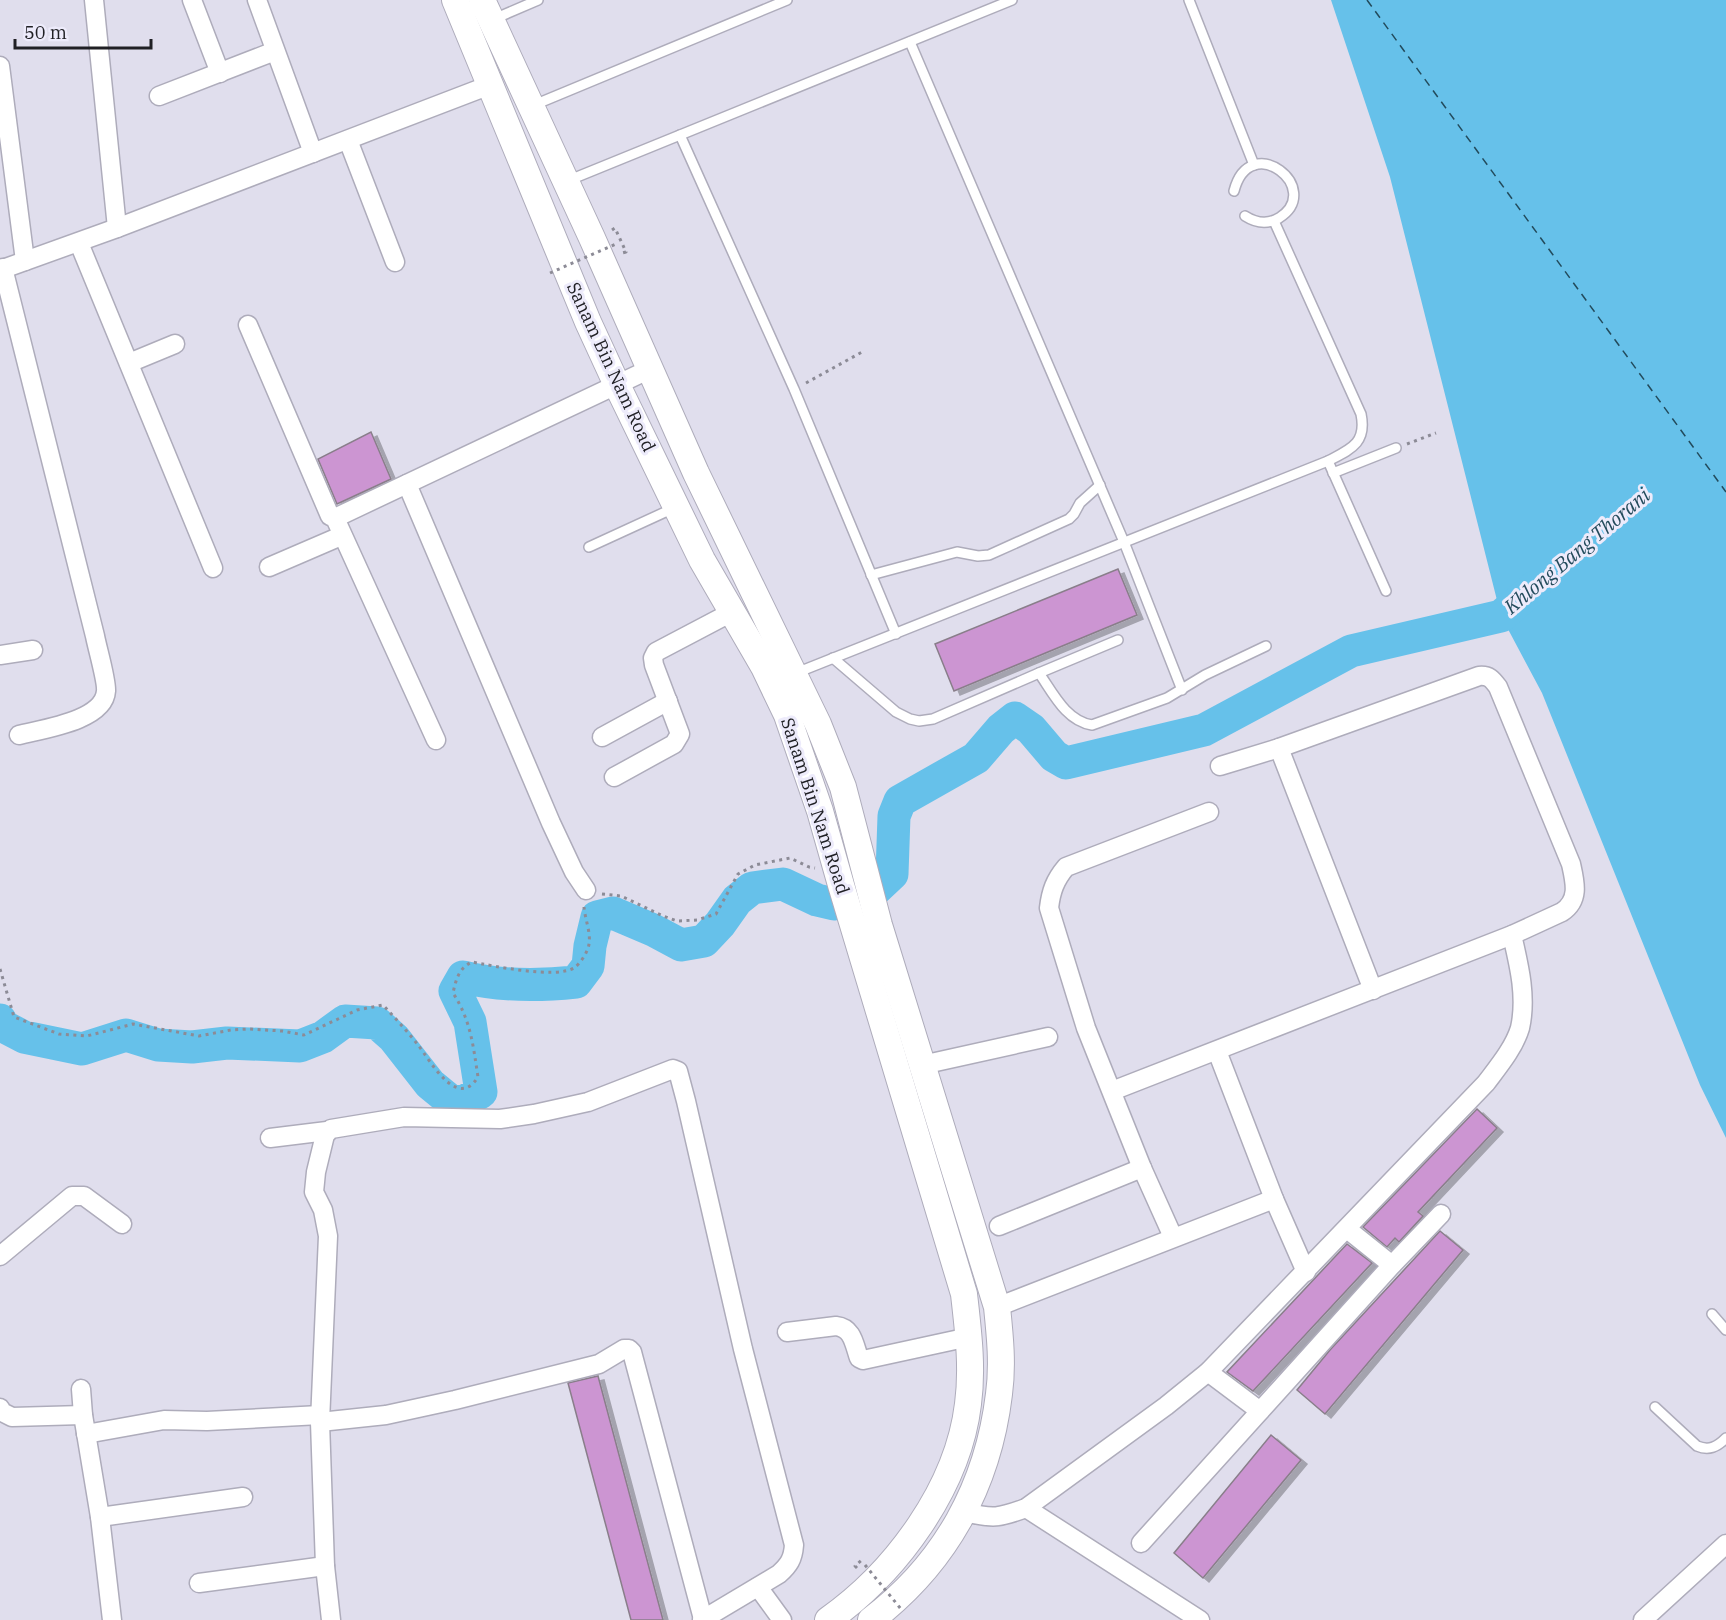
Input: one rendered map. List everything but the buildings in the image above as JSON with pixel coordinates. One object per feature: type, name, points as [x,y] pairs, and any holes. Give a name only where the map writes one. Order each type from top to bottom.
[{"type":"main road","name":"Sanam Bin Nam Road","points":[[455,0],[584,312],[617,385],[676,507],[764,667],[787,715],[808,773],[964,1294],[969,1337],[968,1404],[955,1458],[927,1513],[890,1565],[851,1604],[828,1620]]},
{"type":"main road","name":"Sanam Bin Nam Road","points":[[487,10],[706,492],[818,724],[843,787],[879,925],[997,1307],[1001,1346],[999,1394],[987,1453],[965,1512],[940,1550],[910,1586],[871,1620]]},
{"type":"street","points":[[94,0],[117,228]]},
{"type":"street","points":[[192,0],[220,73]]},
{"type":"street","points":[[257,0],[313,153]]},
{"type":"street","points":[[159,96],[275,51]]},
{"type":"street","points":[[0,66],[25,261]]},
{"type":"street","points":[[19,735],[83,718],[101,703],[106,691],[95,636],[2,269],[79,243],[490,85]]},
{"type":"street","points":[[348,140],[395,262]]},
{"type":"street","points":[[79,243],[213,568]]},
{"type":"street","points":[[248,325],[330,516],[335,518],[341,536],[436,740]]},
{"type":"street","points":[[129,363],[175,345]]},
{"type":"street","points":[[335,518],[650,369]]},
{"type":"street","points":[[407,484],[551,823],[574,872],[586,890]]},
{"type":"street","points":[[269,567],[341,536]]},
{"type":"street","points":[[614,777],[674,744],[680,734],[654,665],[653,658],[657,652],[732,612]]},
{"type":"street","points":[[0,655],[33,650]]},
{"type":"street","points":[[1112,1091],[1512,935],[1569,908],[1573,900],[1576,888],[1571,864],[1493,680],[1487,675],[1279,748],[1220,766]]},
{"type":"street","points":[[602,736],[668,701]]},
{"type":"street","points":[[1279,748],[1373,990]]},
{"type":"street","points":[[1173,1237],[1142,1168],[1086,1028],[1049,908],[1050,891],[1057,877],[1066,867],[1209,812]]},
{"type":"street","points":[[965,1512],[990,1518],[1006,1516],[1026,1508],[1166,1406],[1208,1372],[1486,1083],[1508,1054],[1520,1028],[1521,974],[1512,935]]},
{"type":"street","points":[[922,1065],[1048,1037]]},
{"type":"street","points":[[1217,1051],[1274,1199],[1306,1272]]},
{"type":"street","points":[[86,1434],[164,1420],[320,1419],[386,1415],[599,1364],[624,1349],[629,1349],[632,1352],[703,1619],[779,1574],[789,1564],[793,1557],[794,1545],[743,1348],[678,1071],[673,1069],[588,1102],[508,1118],[404,1117],[327,1131],[270,1138]]},
{"type":"street","points":[[327,1131],[316,1172],[314,1192],[323,1210],[328,1236],[320,1419],[325,1566],[331,1620]]},
{"type":"street","points":[[999,1226],[1142,1168]]},
{"type":"street","points":[[0,1256],[72,1196],[84,1196],[122,1224]]},
{"type":"street","points":[[997,1307],[1274,1199]]},
{"type":"street","points":[[1142,1543],[1260,1410],[1441,1214]]},
{"type":"street","points":[[1347,1229],[1392,1265]]},
{"type":"street","points":[[787,1332],[844,1327],[849,1331],[859,1358],[862,1360],[969,1337]]},
{"type":"street","points":[[1208,1372],[1260,1410]]},
{"type":"street","points":[[81,1389],[82,1415],[100,1517],[112,1620]]},
{"type":"street","points":[[0,1408],[2,1412],[12,1417],[82,1415]]},
{"type":"street","points":[[100,1517],[243,1497]]},
{"type":"street","points":[[1026,1508],[1200,1620]]},
{"type":"street","points":[[1646,1619],[1726,1544]]},
{"type":"street","points":[[199,1583],[325,1566]]},
{"type":"street","points":[[758,1587],[782,1620]]},
{"type":"lane","points":[[487,10],[538,0]]},
{"type":"lane","points":[[531,106],[787,0]]},
{"type":"lane","points":[[566,182],[1012,0]]},
{"type":"lane","points":[[1189,0],[1254,165]]},
{"type":"lane","points":[[910,42],[1124,542],[1182,690]]},
{"type":"lane","points":[[680,135],[794,389],[896,634]]},
{"type":"lane","points":[[1234,191],[1242,173],[1254,165],[1264,164],[1274,165],[1283,171],[1293,186],[1290,207],[1284,215],[1274,221],[1264,223],[1245,216]]},
{"type":"lane","points":[[795,674],[1328,461],[1359,441],[1364,428],[1361,414],[1274,221]]},
{"type":"lane","points":[[1333,473],[1396,448]]},
{"type":"lane","points":[[1328,461],[1386,591]]},
{"type":"lane","points":[[871,575],[957,552],[978,556],[989,555],[1069,519],[1080,503],[1100,485]]},
{"type":"lane","points":[[589,547],[676,507]]},
{"type":"lane","points":[[833,658],[896,712],[919,721],[933,719],[1118,640]]},
{"type":"lane","points":[[1039,673],[1061,706],[1074,719],[1083,724],[1092,725],[1167,698],[1205,675],[1266,646]]},
{"type":"lane","points":[[1712,1314],[1726,1330]]},
{"type":"lane","points":[[1655,1407],[1697,1446],[1705,1449],[1712,1448],[1726,1438]]},
{"type":"path","points":[[550,273],[618,243],[622,254],[626,252],[615,228]]},
{"type":"path","points":[[794,389],[862,352]]},
{"type":"path","points":[[1396,448],[1436,433]]},
{"type":"path","points":[[0,969],[14,1017],[59,1034],[87,1036],[133,1023],[199,1036],[249,1029],[304,1035],[357,1010],[383,1005],[433,1064],[440,1078],[456,1087],[467,1088],[474,1084],[478,1077],[465,1011],[453,993],[457,976],[472,962],[506,969],[562,972],[576,967],[589,944],[584,910],[586,890],[621,896],[677,921],[697,920],[716,914],[738,874],[755,865],[790,858],[839,878]]},
{"type":"path","points":[[865,1565],[901,1609]]},
{"type":"water","points":[[1331,0],[1726,0],[1726,1138],[1700,1085],[1542,693],[1501,616],[1390,177]]},
{"type":"waterway","name":"Khlong Bang Thorani","points":[[0,1020],[3,1026],[24,1037],[82,1049],[126,1035],[158,1045],[192,1047],[227,1043],[300,1046],[323,1037],[345,1021],[377,1023],[394,1038],[430,1084],[452,1102],[465,1101],[481,1092],[470,1022],[455,991],[463,977],[519,984],[576,982],[588,966],[597,917],[613,913],[681,945],[704,941],[720,924],[737,900],[752,888],[783,884],[817,900],[834,904],[852,901],[876,889],[892,874],[894,816],[900,801],[976,758],[1001,729],[1015,718],[1031,729],[1054,756],[1066,763],[1204,730],[1351,651],[1501,616],[1535,587]]},
{"type":"ferry route","points":[[1367,0],[1726,492]]}]
